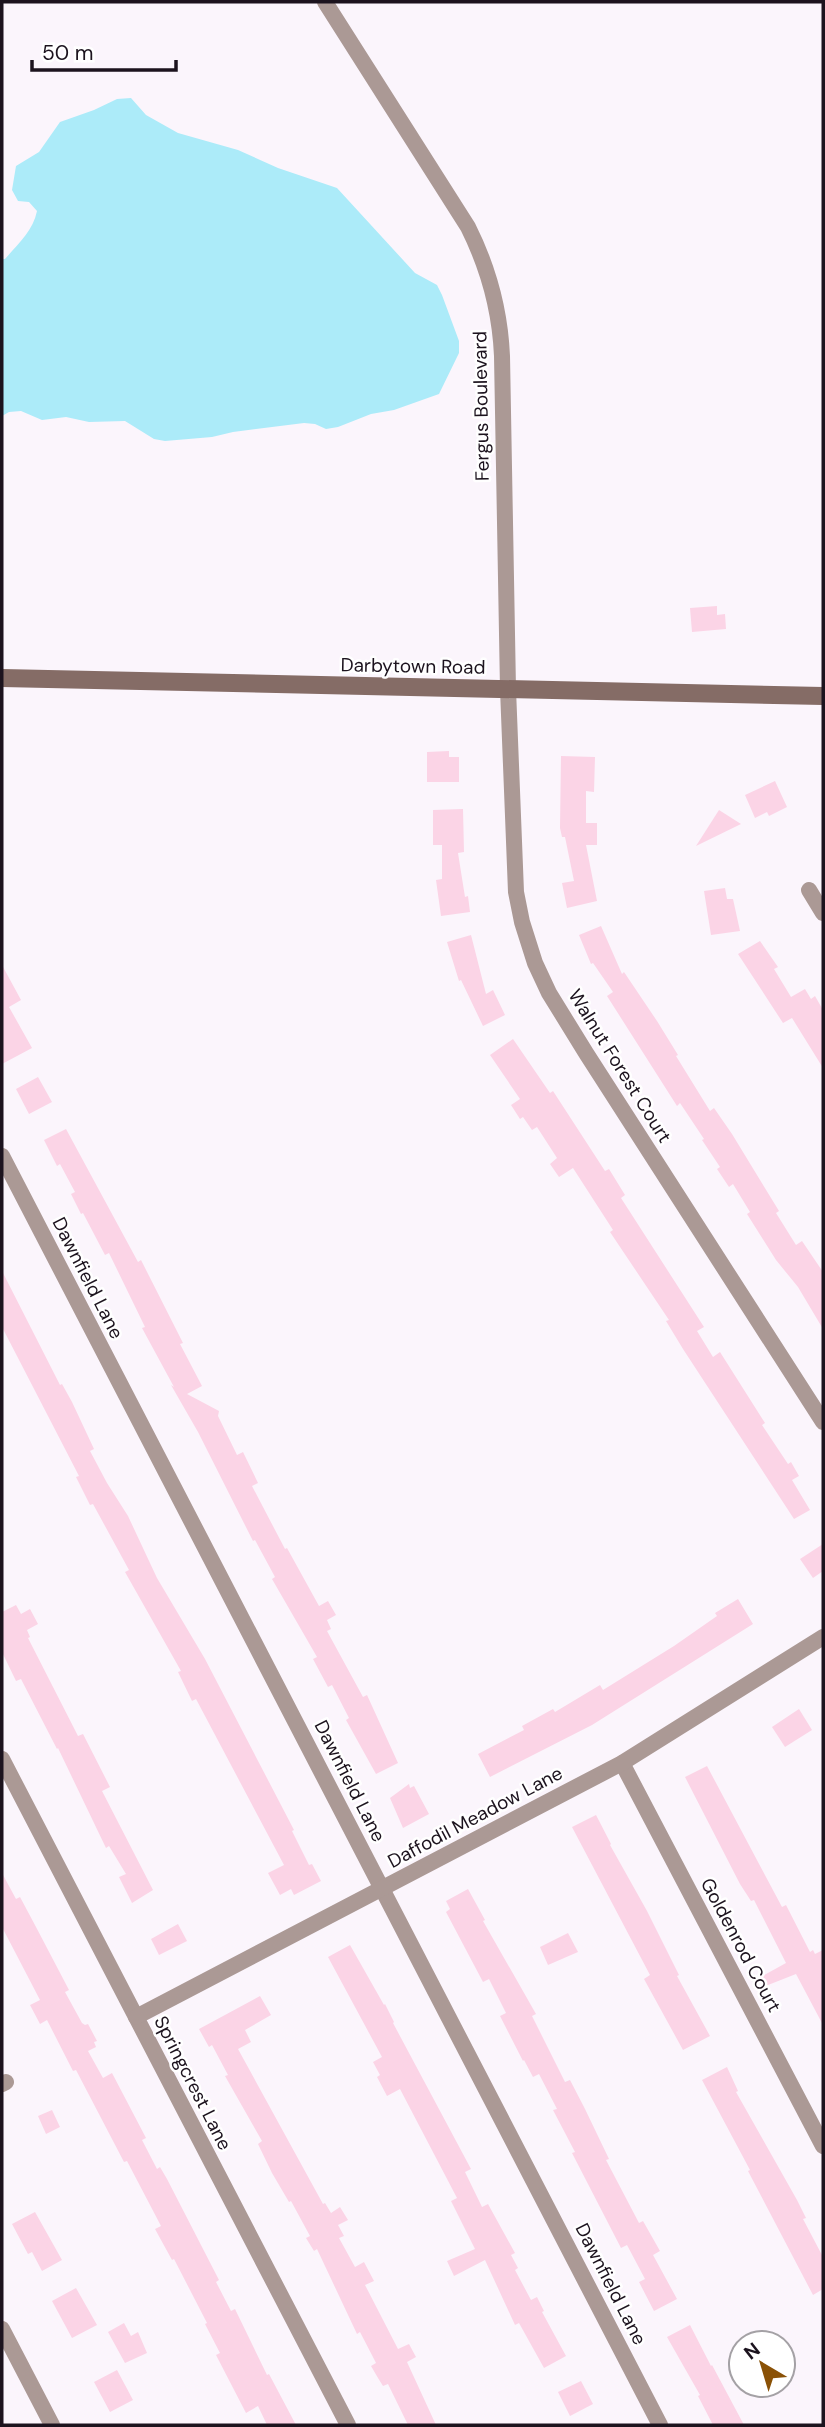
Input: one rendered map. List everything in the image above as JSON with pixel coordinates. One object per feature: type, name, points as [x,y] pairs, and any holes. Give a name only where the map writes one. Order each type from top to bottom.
[{"type":"main road","name":"Darbytown Road","points":[[2,678],[823,696]]},
{"type":"street","name":"Fergus Boulevard","points":[[325,2],[468,227],[484,258],[494,292],[501,328],[502,356],[508,689]]},
{"type":"street","name":"Walnut Forest Court","points":[[508,689],[516,892],[535,963],[549,993],[593,1064],[823,1422]]},
{"type":"street","points":[[809,890],[823,913]]},
{"type":"street","name":"Dawnfield Lane","points":[[2,1157],[660,2425]]},
{"type":"street","name":"Daffodil Meadow Lane","points":[[136,2017],[622,1763],[823,1637]]},
{"type":"street","name":"Springcrest Lane","points":[[2,1759],[348,2425]]},
{"type":"street","name":"Goldenrod Court","points":[[622,1763],[823,2146]]},
{"type":"street","points":[[2,2329],[52,2425]]},
{"type":"water","points":[[131,98],[146,115],[178,133],[238,150],[278,168],[337,188],[415,273],[437,285],[442,295],[459,341],[459,353],[439,394],[394,410],[371,414],[338,427],[326,429],[304,423],[165,441],[154,439],[125,421],[89,422],[66,417],[42,420],[21,411],[2,416],[2,259],[5,259],[24,237],[37,211],[29,202],[18,201],[12,190],[16,166],[39,152],[60,122],[117,99]]},
{"type":"building","points":[[717,606],[717,615],[725,614],[726,629],[692,632],[690,608]]},
{"type":"building","points":[[449,751],[449,757],[459,757],[459,782],[427,782],[427,752]]},
{"type":"building","points":[[561,756],[595,757],[594,792],[586,791],[586,823],[597,823],[597,845],[586,845],[597,901],[567,908],[562,883],[574,881],[565,837],[562,837],[560,828]]},
{"type":"building","points":[[775,781],[787,807],[769,816],[767,812],[755,818],[745,795]]},
{"type":"building","points":[[463,809],[464,852],[458,853],[470,912],[441,916],[436,880],[442,879],[442,845],[433,845],[433,810]]},
{"type":"building","points":[[719,810],[741,824],[696,846]]},
{"type":"building","points":[[725,888],[727,899],[733,899],[740,931],[711,935],[704,891]]},
{"type":"building","points":[[601,926],[622,974],[624,972],[657,1021],[710,1111],[714,1108],[732,1134],[779,1211],[776,1213],[796,1245],[802,1241],[823,1272],[823,1329],[798,1287],[776,1260],[747,1214],[750,1212],[733,1184],[729,1187],[717,1169],[720,1167],[702,1140],[704,1139],[680,1103],[677,1106],[607,996],[613,992],[593,963],[591,964],[579,935]]},
{"type":"building","points":[[471,935],[486,994],[493,990],[505,1015],[483,1026],[461,980],[459,981],[447,942]]},
{"type":"building","points":[[760,941],[778,967],[774,969],[791,997],[805,989],[811,999],[815,996],[823,1010],[823,1068],[792,1018],[783,1023],[738,954]]},
{"type":"building","points":[[2,965],[21,1000],[9,1007],[32,1048],[2,1064]]},
{"type":"building","points":[[513,1039],[550,1093],[553,1091],[605,1171],[609,1169],[625,1195],[621,1198],[704,1327],[697,1331],[713,1357],[720,1352],[765,1423],[762,1425],[788,1464],[791,1462],[799,1476],[792,1480],[810,1510],[794,1519],[683,1349],[666,1321],[669,1320],[610,1232],[613,1230],[573,1168],[559,1177],[550,1164],[557,1158],[537,1127],[532,1130],[523,1117],[520,1119],[511,1105],[520,1099],[490,1055]]},
{"type":"building","points":[[38,1077],[52,1102],[29,1114],[16,1089]]},
{"type":"building","points":[[66,1129],[138,1262],[141,1260],[183,1343],[180,1344],[202,1386],[187,1394],[219,1411],[218,1416],[237,1455],[243,1452],[258,1483],[252,1486],[285,1549],[287,1548],[319,1606],[328,1601],[336,1615],[327,1620],[331,1629],[327,1631],[363,1697],[367,1695],[398,1763],[376,1774],[346,1720],[349,1718],[332,1685],[328,1687],[313,1659],[317,1657],[272,1579],[275,1577],[255,1540],[253,1541],[171,1385],[174,1387],[142,1328],[145,1327],[109,1253],[105,1255],[83,1213],[81,1214],[71,1194],[75,1192],[60,1164],[57,1166],[44,1140]]},
{"type":"building","points":[[2,1271],[60,1385],[62,1384],[72,1402],[94,1449],[90,1451],[128,1516],[157,1578],[205,1659],[294,1830],[292,1831],[309,1865],[312,1864],[321,1881],[294,1895],[291,1889],[280,1895],[268,1873],[284,1865],[196,1699],[192,1701],[178,1672],[181,1671],[125,1572],[129,1570],[93,1504],[90,1505],[76,1477],[79,1476],[2,1327]]},
{"type":"building","points":[[823,1544],[823,1571],[813,1578],[800,1559]]},
{"type":"building","points":[[738,1599],[753,1624],[592,1725],[490,1777],[478,1754],[524,1730],[522,1726],[553,1709],[555,1712],[600,1685],[603,1690],[674,1646],[717,1616],[715,1613]]},
{"type":"building","points":[[16,1605],[21,1614],[30,1609],[38,1624],[27,1630],[30,1637],[28,1638],[78,1736],[83,1734],[110,1787],[102,1791],[153,1890],[132,1903],[119,1877],[126,1874],[109,1846],[106,1848],[58,1748],[21,1679],[16,1681],[2,1652],[2,1612]]},
{"type":"building","points":[[799,1709],[812,1730],[785,1747],[772,1727]]},
{"type":"building","points":[[707,1766],[782,1907],[786,1905],[810,1952],[813,1950],[815,1954],[823,1950],[823,2025],[796,1974],[763,1987],[759,1978],[786,1963],[754,1900],[751,1901],[740,1884],[685,1777]]},
{"type":"building","points":[[409,1784],[410,1788],[414,1786],[429,1814],[403,1828],[390,1798]]},
{"type":"building","points":[[596,1815],[710,2036],[683,2050],[644,1979],[650,1975],[572,1827]]},
{"type":"building","points":[[2,1873],[16,1899],[20,1897],[36,1927],[69,1990],[65,1992],[82,2023],[88,2024],[97,2041],[94,2042],[96,2047],[88,2051],[103,2078],[112,2073],[146,2138],[142,2140],[157,2169],[160,2167],[167,2179],[219,2280],[216,2282],[231,2311],[235,2309],[267,2375],[269,2374],[296,2425],[267,2425],[258,2406],[246,2413],[216,2355],[220,2353],[205,2324],[207,2323],[174,2259],[172,2260],[155,2229],[161,2226],[127,2161],[124,2162],[47,2020],[40,2024],[30,2005],[40,2000],[2,1927]]},
{"type":"building","points":[[468,1889],[485,1920],[483,1921],[536,2014],[532,2016],[565,2082],[570,2080],[585,2109],[609,2159],[606,2160],[639,2223],[643,2221],[660,2251],[653,2255],[677,2299],[654,2311],[639,2282],[645,2279],[627,2245],[621,2248],[572,2153],[575,2152],[553,2110],[557,2109],[539,2074],[533,2077],[523,2061],[500,2016],[506,2013],[489,1979],[483,1982],[446,1912],[450,1909],[446,1901]]},
{"type":"building","points":[[178,1924],[187,1941],[159,1955],[151,1939]]},
{"type":"building","points":[[568,1933],[578,1952],[548,1965],[540,1947]]},
{"type":"building","points":[[350,1945],[385,2004],[471,2169],[465,2172],[482,2207],[488,2204],[515,2253],[511,2255],[518,2268],[515,2270],[531,2300],[537,2297],[544,2311],[542,2312],[566,2356],[544,2368],[519,2323],[515,2325],[485,2260],[454,2276],[447,2261],[475,2249],[451,2201],[457,2198],[400,2089],[387,2096],[377,2077],[380,2075],[373,2062],[382,2057],[328,1957]]},
{"type":"building","points":[[260,1996],[271,2015],[245,2030],[251,2042],[238,2049],[323,2204],[325,2203],[331,2213],[340,2207],[348,2220],[338,2225],[344,2236],[339,2238],[355,2267],[364,2262],[374,2281],[365,2285],[398,2349],[409,2344],[416,2357],[407,2362],[436,2425],[408,2425],[388,2384],[383,2386],[378,2378],[371,2366],[375,2361],[360,2332],[357,2334],[317,2249],[314,2251],[306,2238],[310,2236],[291,2201],[289,2202],[272,2173],[258,2144],[262,2141],[225,2076],[228,2075],[212,2045],[209,2047],[199,2029]]},
{"type":"building","points":[[727,2067],[738,2091],[736,2092],[797,2200],[806,2218],[803,2219],[823,2257],[823,2289],[813,2295],[702,2080]]},
{"type":"building","points":[[52,2110],[60,2127],[46,2134],[38,2116]]},
{"type":"building","points":[[35,2212],[62,2260],[42,2271],[32,2252],[28,2254],[12,2224]]},
{"type":"building","points":[[76,2288],[97,2325],[72,2338],[52,2301]]},
{"type":"building","points":[[124,2323],[131,2336],[138,2332],[147,2353],[125,2363],[108,2332]]},
{"type":"building","points":[[690,2325],[727,2393],[727,2399],[730,2399],[744,2425],[713,2425],[698,2396],[700,2395],[667,2337]]},
{"type":"building","points":[[117,2370],[133,2400],[110,2412],[94,2382]]},
{"type":"building","points":[[581,2381],[593,2404],[570,2416],[558,2392]]}]
